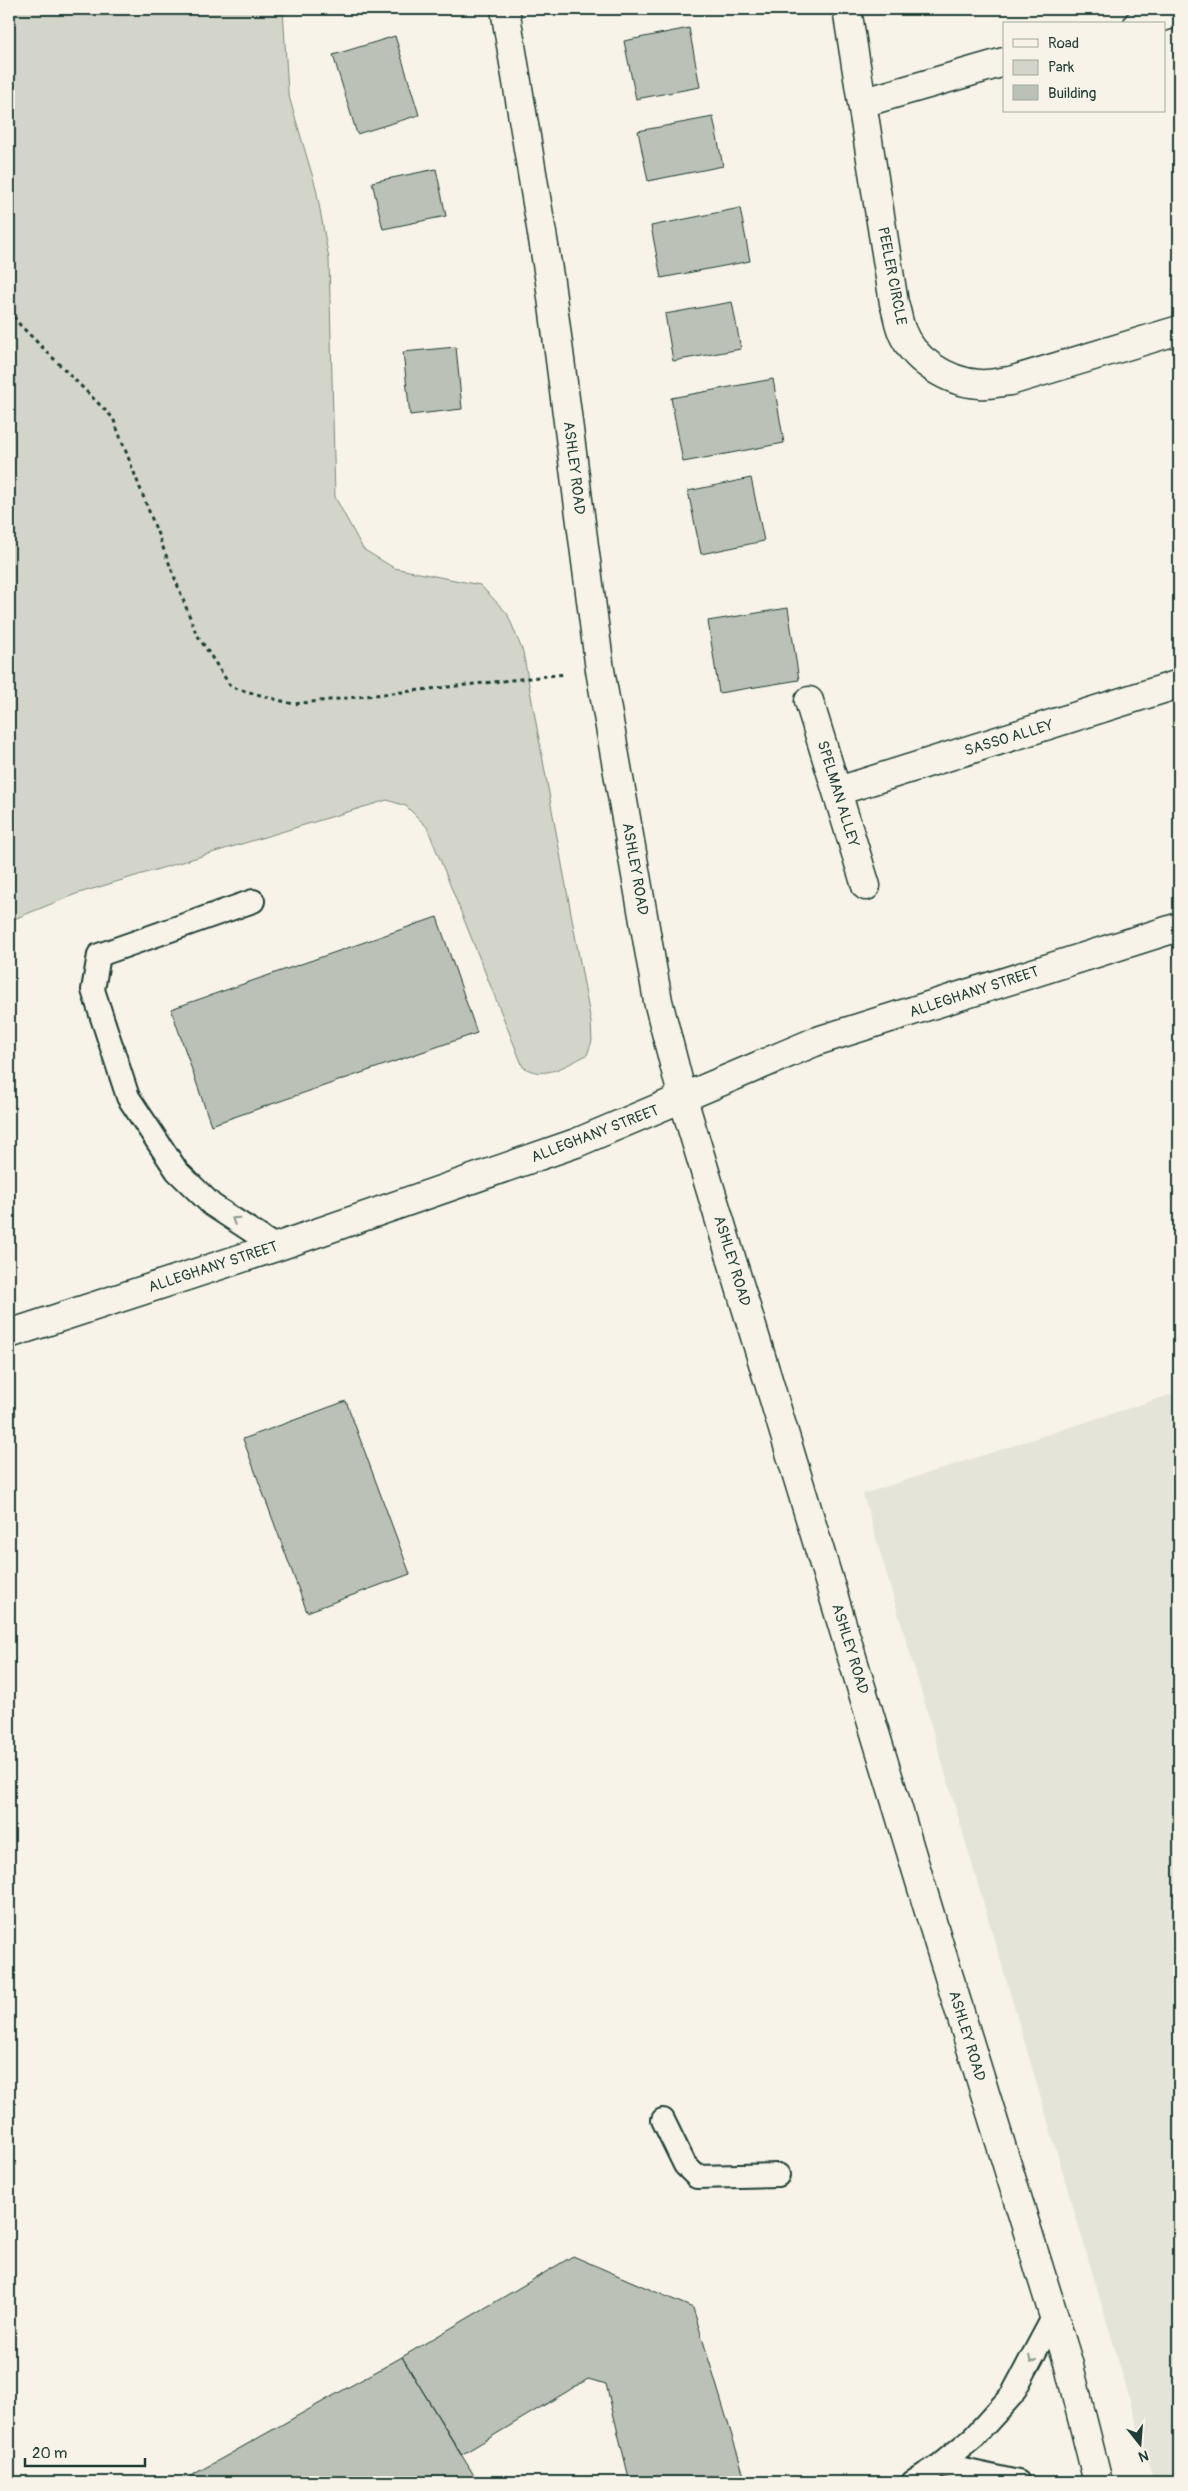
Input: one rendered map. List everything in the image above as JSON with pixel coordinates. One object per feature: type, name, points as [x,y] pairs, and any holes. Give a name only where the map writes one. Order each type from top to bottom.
[{"type":"street","name":"ASHLEY ROAD","points":[[505,9],[550,282],[600,670],[658,1001],[683,1099],[1068,2362],[1098,2482]]},
{"type":"street","name":"PEELER CIRCLE","points":[[847,9],[894,303],[902,331],[918,354],[940,373],[974,384],[1010,381],[1179,330]]},
{"type":"street","points":[[1145,22],[1179,12]]},
{"type":"street","points":[[862,103],[1003,62]]},
{"type":"street","name":"SASSO ALLEY","points":[[838,791],[1179,684]]},
{"type":"street","name":"SPELMAN ALLEY","points":[[809,701],[866,886]]},
{"type":"street","name":"ALLEGHANY STREET","points":[[9,1334],[276,1246],[576,1143],[817,1042],[1179,927]]},
{"type":"lane","points":[[252,901],[99,955],[94,990],[128,1097],[177,1171],[212,1205],[276,1246]]},
{"type":"lane","points":[[664,2120],[684,2165],[697,2177],[778,2175]]},
{"type":"lane","points":[[913,2482],[940,2466],[974,2437],[1017,2388],[1054,2316]]},
{"type":"lane","points":[[940,2466],[1018,2482]]},
{"type":"path","points":[[9,310],[20,325],[113,418],[196,633],[231,687],[293,704],[600,670]]},
{"type":"shaded area","points":[[1179,1392],[1179,2482],[1154,2482],[863,1494]]},
{"type":"green space","points":[[9,9],[283,9],[288,93],[316,188],[329,259],[335,497],[363,549],[394,568],[480,585],[507,613],[523,652],[591,1022],[592,1041],[587,1055],[563,1067],[547,1072],[531,1071],[523,1067],[427,827],[406,806],[387,800],[76,894],[9,921]]},
{"type":"building","points":[[620,9],[655,9],[621,15]]},
{"type":"building","points":[[689,28],[700,87],[636,99],[624,41]]},
{"type":"building","points":[[395,36],[419,115],[357,134],[333,55]]},
{"type":"building","points":[[713,117],[723,166],[648,181],[638,131]]},
{"type":"building","points":[[436,169],[446,216],[383,229],[372,182]]},
{"type":"building","points":[[740,208],[750,261],[661,278],[651,226]]},
{"type":"building","points":[[732,302],[741,349],[673,361],[665,314]]},
{"type":"building","points":[[456,347],[462,409],[410,415],[403,352]]},
{"type":"building","points":[[773,379],[784,443],[683,462],[671,398]]},
{"type":"building","points":[[751,478],[764,541],[701,554],[688,491]]},
{"type":"building","points":[[788,608],[799,680],[719,693],[708,621]]},
{"type":"building","points":[[437,917],[477,1033],[211,1125],[171,1009]]},
{"type":"building","points":[[346,1401],[410,1574],[307,1612],[243,1439]]},
{"type":"building","points":[[573,2256],[693,2308],[746,2482],[630,2482],[606,2384],[588,2379],[461,2455],[402,2357]]},
{"type":"building","points":[[402,2357],[478,2482],[180,2482]]}]
